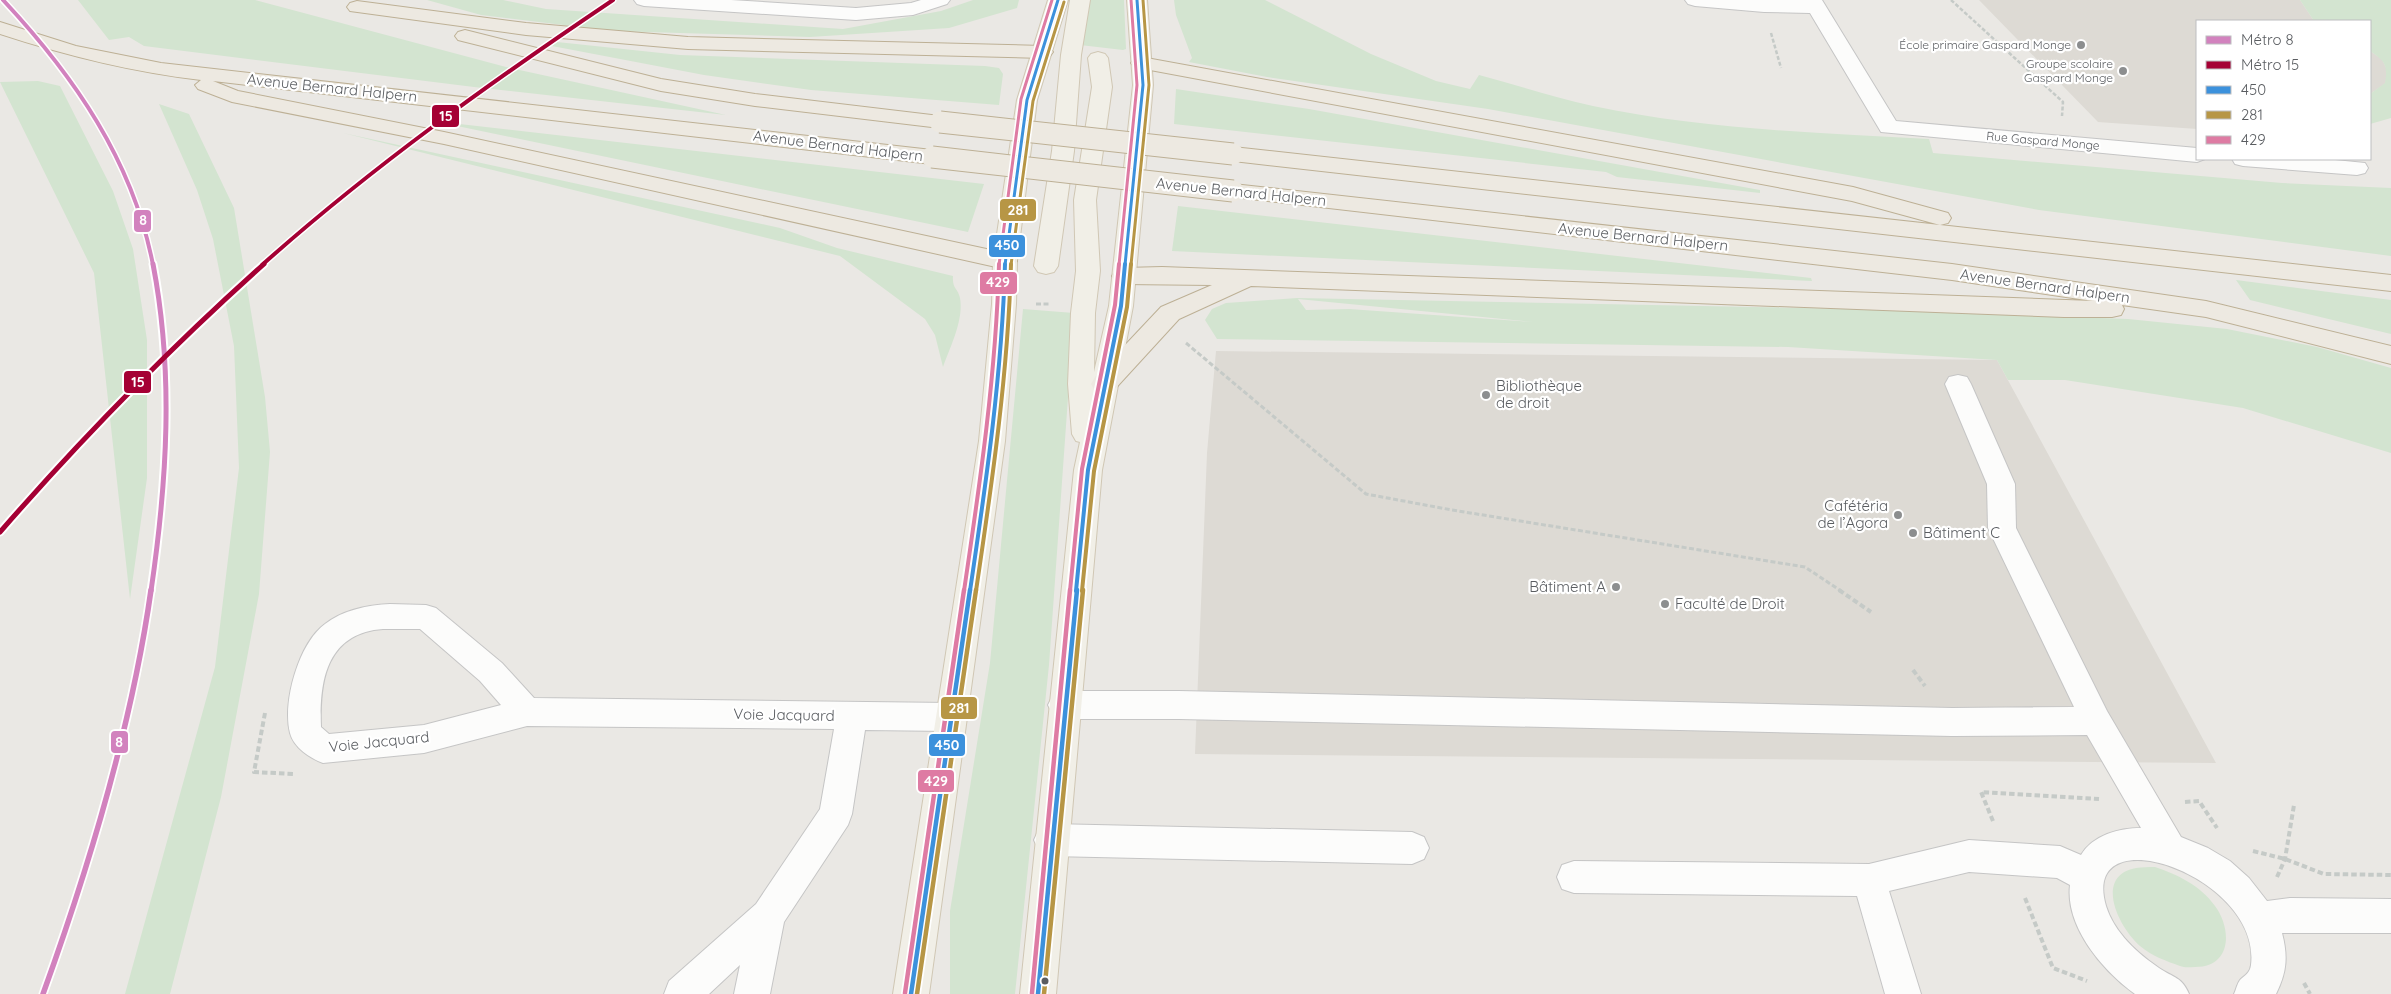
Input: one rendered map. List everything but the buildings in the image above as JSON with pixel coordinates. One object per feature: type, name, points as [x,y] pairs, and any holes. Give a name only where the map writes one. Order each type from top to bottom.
[{"type":"highway","points":[[336,0],[504,46],[661,85],[755,100],[2391,282]]},
{"type":"highway","points":[[357,7],[526,29],[688,43],[1043,52]]},
{"type":"highway","name":"Avenue Bernard Halpern","points":[[0,28],[72,51],[161,69],[1952,272],[2206,309],[2391,356]]},
{"type":"highway","points":[[1140,63],[1853,194],[2023,240]]},
{"type":"highway","points":[[161,69],[232,96],[444,138],[1005,261]]},
{"type":"highway","points":[[1124,276],[1162,275],[1248,278],[2064,309],[2206,309]]},
{"type":"highway","points":[[1104,384],[1157,324],[1170,313],[1248,278]]},
{"type":"main road","points":[[911,994],[950,717],[992,441],[1004,304],[1005,261],[1027,100],[1058,0]]},
{"type":"main road","points":[[1046,266],[1063,151],[1071,55],[1080,0]]},
{"type":"main road","points":[[1038,994],[1064,705],[1088,470],[1104,384],[1120,315],[1124,276],[1143,84],[1137,0]]},
{"type":"main road","points":[[1043,52],[1140,63]]},
{"type":"main road","points":[[1088,470],[1080,384],[1083,313],[1088,271],[1085,200],[1102,87],[1098,58]]},
{"type":"main road","points":[[1005,261],[1124,276]]},
{"type":"street","points":[[644,0],[856,14],[913,9],[940,0]]},
{"type":"street","points":[[1695,0],[1746,5],[1814,3]]},
{"type":"street","name":"Rue Gaspard Monge","points":[[1814,3],[1889,127],[2196,155]]},
{"type":"street","points":[[2256,160],[2358,168]]},
{"type":"street","points":[[1958,384],[2001,484],[2002,528],[2096,721],[2137,788],[2169,847]]},
{"type":"street","name":"Voie Jacquard","points":[[527,712],[491,672],[426,617],[368,618],[335,631],[315,658],[304,704],[306,733],[323,749],[424,740],[527,712],[950,717]]},
{"type":"street","points":[[1064,705],[1189,705],[1952,722],[2096,721]]},
{"type":"street","points":[[682,994],[768,916],[836,814],[852,716]]},
{"type":"street","points":[[1052,840],[1412,848]]},
{"type":"street","points":[[2171,994],[2134,972],[2111,949],[2095,923],[2087,898],[2088,876],[2098,857],[2116,846],[2141,842],[2169,847],[2195,858],[2220,874],[2242,895],[2259,919],[2268,944],[2270,967],[2262,986],[2252,994]]},
{"type":"street","points":[[1574,877],[1869,880],[1969,856],[2060,862],[2088,876]]},
{"type":"street","points":[[1869,880],[1903,994]]},
{"type":"street","points":[[2259,919],[2290,915],[2391,916]]},
{"type":"street","points":[[752,994],[768,916]]},
{"type":"path","points":[[1951,0],[2063,102],[2062,120],[2072,144]]},
{"type":"path","points":[[1768,25],[1781,68]]},
{"type":"path","points":[[1184,341],[1366,494],[1805,568],[1871,612]]},
{"type":"path","points":[[2294,805],[2285,859],[2324,874],[2391,874]]},
{"type":"shaded area","name":"Groupe scolaire Gaspard Monge","points":[[1979,0],[2300,0],[2313,20],[2196,20],[2196,129],[2098,122]]},
{"type":"shaded area","points":[[2371,52],[2382,59],[2387,70],[2386,83],[2371,93]]},
{"type":"shaded area","name":"Faculté de Droit","points":[[1216,351],[1997,360],[2216,763],[1195,754],[1207,453]]},
{"type":"green space","points":[[78,0],[255,0],[506,67],[726,115],[474,87],[144,46],[129,37],[109,40]]},
{"type":"green space","points":[[427,0],[503,0],[546,9],[843,29],[941,11],[973,0],[1019,0],[1017,8],[949,28],[810,37],[613,31],[481,15]]},
{"type":"green space","points":[[1086,0],[1124,0],[1126,49],[1080,45]]},
{"type":"green space","points":[[1174,0],[1265,0],[1371,54],[1436,81],[1470,89],[1479,75],[1579,103],[1675,120],[1760,129],[1929,139],[1933,153],[2282,183],[2391,188],[2391,256],[2039,210],[1488,109],[1267,77],[1189,62],[1192,58],[1176,15]]},
{"type":"green space","points":[[2300,0],[2391,0],[2391,118],[2371,124],[2371,93],[2385,83],[2386,68],[2382,61],[2371,52],[2371,20],[2313,20]]},
{"type":"green space","points":[[557,42],[680,55],[985,66],[999,68],[1003,74],[999,105],[811,90],[704,75],[552,46]]},
{"type":"green space","points":[[38,81],[60,86],[113,191],[133,249],[147,340],[147,478],[130,599],[94,273],[0,82]]},
{"type":"green space","points":[[1176,89],[1309,109],[1760,190],[1760,193],[1617,177],[1606,172],[1174,124]]},
{"type":"green space","points":[[159,104],[189,114],[234,208],[265,397],[270,452],[259,594],[221,797],[170,994],[125,994],[215,667],[239,468],[234,346],[213,239],[197,190]]},
{"type":"green space","points":[[433,121],[984,184],[968,232]]},
{"type":"green space","points":[[343,133],[780,228],[837,248],[953,276],[953,284],[959,295],[961,306],[956,333],[943,367],[935,335],[925,319],[840,256]]},
{"type":"green space","points":[[1178,206],[1811,278],[1812,281],[1172,251]]},
{"type":"green space","points":[[2236,280],[2391,300],[2391,334],[2250,300]]},
{"type":"green space","points":[[1297,298],[1851,309],[2128,319],[2227,329],[2317,347],[2391,368],[2391,453],[2243,408],[2065,380],[2008,380],[1997,360],[1788,347],[1217,339],[1205,320],[1212,309],[1226,303]],"holes":[[[1298,299],[1533,322],[1349,309],[1306,310]]]},
{"type":"green space","points":[[1023,309],[1074,313],[1049,665],[1015,994],[950,994],[950,911],[990,663]]},
{"type":"green space","points":[[2155,867],[2188,882],[2203,892],[2221,915],[2226,935],[2225,945],[2222,954],[2216,961],[2195,967],[2184,967],[2175,964],[2145,950],[2132,938],[2124,927],[2114,903],[2113,891],[2116,881],[2123,873],[2136,868]]},
{"type":"metro line","name":"8","points":[[3,0],[41,42],[76,87],[106,135],[131,187],[141,214],[154,271],[165,360],[167,419],[165,479],[151,597],[126,713],[97,827],[43,994]]},
{"type":"metro line","name":"15","points":[[0,532],[67,455],[138,382],[211,311],[287,243],[365,178],[446,116],[528,57],[613,0]]},
{"type":"transit line","name":"429","points":[[905,993],[986,440],[998,304],[999,260],[1021,99],[1052,0]]},
{"type":"transit line","name":"450","points":[[911,994],[992,441],[1004,304],[1005,261],[1027,100],[1058,0]]},
{"type":"transit line","name":"429","points":[[1032,993],[1082,469],[1115,305],[1137,85],[1131,0]]},
{"type":"transit line","name":"450","points":[[1038,994],[1088,470],[1121,306],[1143,85],[1137,0]]},
{"type":"transit line","name":"281","points":[[1044,994],[1094,471],[1127,307],[1149,85],[1143,0]]},
{"type":"transit line","name":"281","points":[[917,994],[998,442],[1010,305],[1011,261],[1033,101],[1064,2]]},
{"type":"place","name":"École primaire Gaspard Monge","points":[[2081,45]]},
{"type":"place","name":"Groupe scolaire Gaspard Monge","points":[[2123,71]]},
{"type":"place","name":"Bibliothèque de droit","points":[[1486,395]]},
{"type":"place","name":"Cafétéria de l’Agora","points":[[1898,515]]},
{"type":"place","name":"Bâtiment C","points":[[1913,533]]},
{"type":"place","name":"Bâtiment A","points":[[1616,587]]},
{"type":"place","name":"Faculté de Droit","points":[[1665,604]]}]
